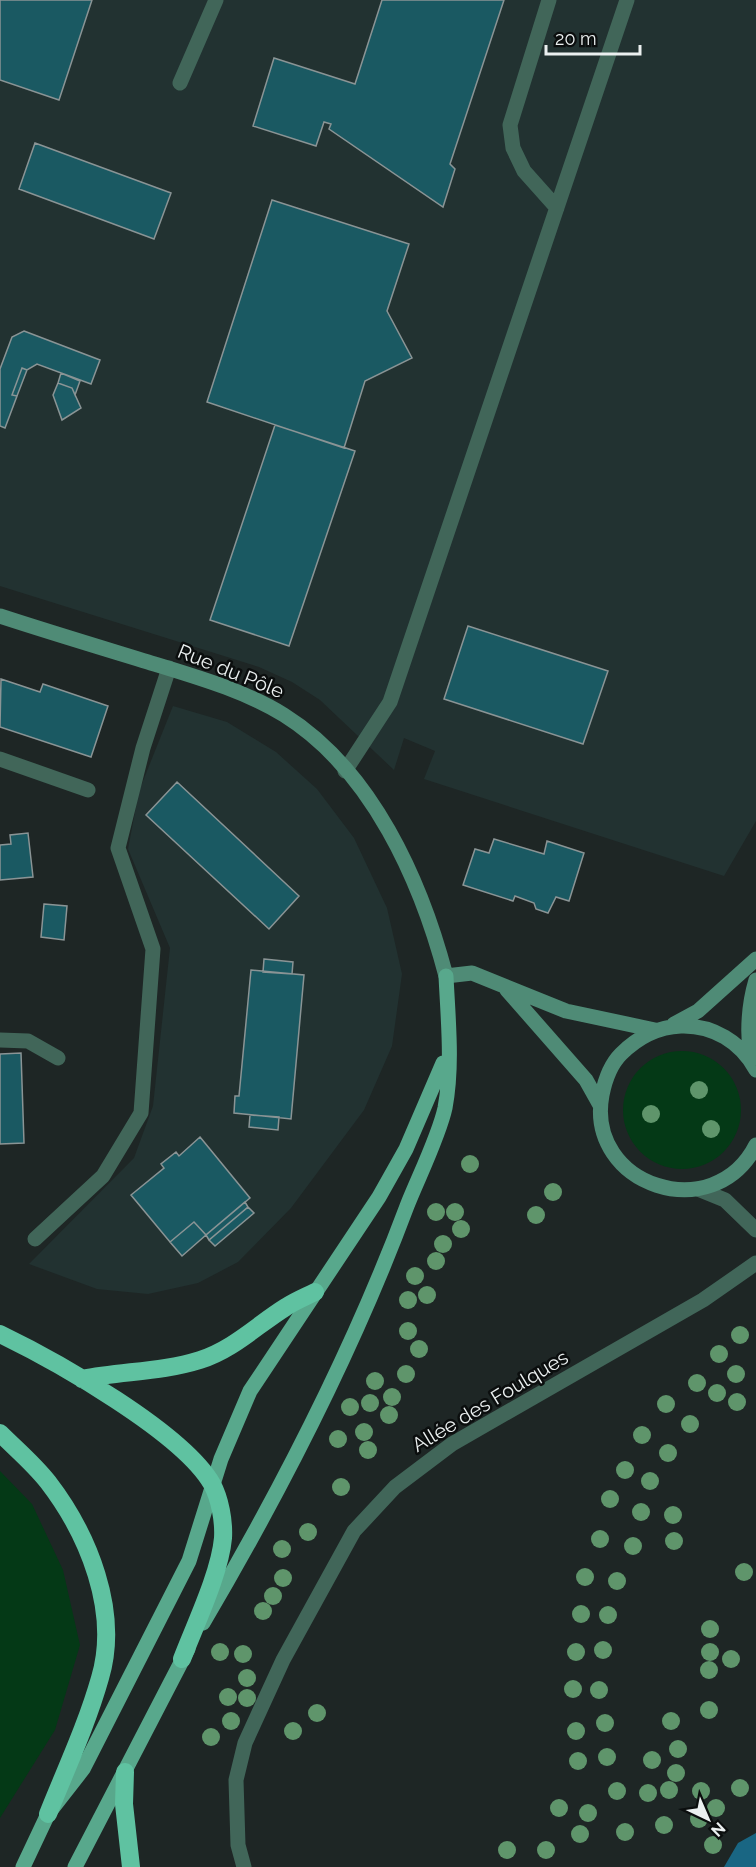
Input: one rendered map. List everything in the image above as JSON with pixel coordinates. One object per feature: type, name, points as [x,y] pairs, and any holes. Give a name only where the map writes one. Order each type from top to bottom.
[{"type":"highway","points":[[82,1379],[114,1373],[158,1370],[202,1359],[243,1340],[286,1307],[315,1292]]},
{"type":"highway","points":[[0,1334],[82,1379],[151,1425],[189,1455],[212,1485],[221,1511],[223,1538],[209,1592],[182,1659]]},
{"type":"highway","points":[[0,1433],[47,1481],[82,1534],[94,1566],[104,1609],[106,1639],[101,1676],[48,1814]]},
{"type":"highway","points":[[125,1772],[124,1804],[131,1867]]},
{"type":"main road","points":[[75,1867],[182,1659],[249,1544],[340,1362],[388,1256],[445,1109],[450,1046],[446,976]]},
{"type":"main road","points":[[23,1867],[48,1814],[83,1769],[189,1561],[212,1485],[250,1391],[373,1206],[406,1149],[430,1098],[450,1046]]},
{"type":"street","points":[[180,83],[216,0]]},
{"type":"street","points":[[549,0],[510,125],[513,148],[524,171],[557,208]]},
{"type":"street","points":[[345,771],[390,702],[627,0]]},
{"type":"street","name":"Rue du Pôle","points":[[0,616],[170,668],[244,696],[284,715],[320,743],[376,807],[396,843],[436,939],[446,976]]},
{"type":"street","points":[[35,1239],[103,1176],[141,1113],[153,950],[118,848],[143,748],[170,668]]},
{"type":"street","points":[[0,759],[88,790]]},
{"type":"street","points":[[755,1154],[729,1176],[698,1189],[677,1191],[656,1186],[629,1170],[609,1146],[602,1126],[600,1105],[604,1081],[616,1059],[633,1042],[699,1011],[756,959]]},
{"type":"street","points":[[446,976],[472,973],[566,1011],[662,1028],[692,1026],[715,1031],[735,1044],[753,1065]]},
{"type":"street","points":[[753,1065],[747,1036],[751,997],[756,980]]},
{"type":"street","points":[[505,988],[586,1080],[600,1105]]},
{"type":"street","points":[[0,1040],[28,1041],[58,1058]]},
{"type":"street","points":[[698,1189],[724,1200],[756,1230]]},
{"type":"street","name":"Allée des Foulques","points":[[244,1867],[238,1845],[236,1780],[245,1743],[283,1660],[354,1531],[395,1487],[452,1444],[704,1300],[756,1263]]},
{"type":"shaded area","points":[[0,0],[756,0],[756,821],[724,876],[424,779],[435,751],[404,738],[394,770],[320,700],[292,682],[259,667],[0,586]]},
{"type":"shaded area","points":[[173,706],[227,722],[276,752],[317,789],[354,838],[387,908],[402,974],[392,1046],[364,1110],[291,1208],[238,1262],[198,1283],[148,1294],[97,1289],[29,1264],[134,1158],[153,1106],[170,948],[128,849],[139,791]]},
{"type":"green space","points":[[682,1051],[705,1055],[724,1068],[737,1087],[741,1110],[737,1133],[724,1152],[705,1165],[682,1169],[659,1165],[640,1152],[627,1133],[623,1110],[627,1087],[640,1068],[659,1055]]},
{"type":"green space","points":[[0,1471],[32,1504],[63,1570],[80,1645],[55,1730],[0,1818]]},
{"type":"water","points":[[756,1833],[756,1867],[724,1867],[738,1843]]},
{"type":"building","points":[[0,0],[92,0],[59,100],[0,80]]},
{"type":"building","points":[[382,0],[504,0],[450,164],[455,169],[443,207],[329,129],[331,124],[324,122],[316,146],[253,126],[274,58],[355,84]]},
{"type":"building","points":[[35,143],[171,193],[154,239],[19,189]]},
{"type":"building","points":[[272,200],[409,244],[387,311],[412,358],[365,381],[344,448],[207,402]]},
{"type":"building","points":[[24,331],[100,360],[91,384],[37,364],[27,370],[22,368],[12,395],[17,396],[5,428],[0,426],[0,369],[12,337]]},
{"type":"building","points":[[22,368],[27,370],[17,396],[12,395]]},
{"type":"building","points":[[61,373],[80,381],[75,395],[72,388],[58,383]]},
{"type":"building","points":[[58,383],[72,388],[81,408],[62,420],[53,395]]},
{"type":"building","points":[[275,425],[355,451],[289,646],[210,620]]},
{"type":"building","points":[[468,626],[608,671],[583,744],[444,699]]},
{"type":"building","points":[[1,679],[40,692],[43,684],[108,706],[91,757],[0,727]]},
{"type":"building","points":[[177,782],[299,896],[269,929],[146,815]]},
{"type":"building","points":[[28,833],[33,877],[0,880],[0,845],[11,844],[10,835]]},
{"type":"building","points":[[494,839],[544,854],[547,841],[584,853],[569,901],[556,897],[548,913],[536,909],[534,903],[515,896],[513,901],[463,885],[475,849],[489,853]]},
{"type":"building","points":[[44,904],[67,906],[64,940],[41,937]]},
{"type":"building","points":[[264,959],[293,962],[292,974],[263,972]]},
{"type":"building","points":[[251,970],[304,975],[291,1119],[234,1113],[235,1096],[239,1096]]},
{"type":"building","points":[[21,1053],[24,1143],[0,1144],[0,1054]]},
{"type":"building","points":[[250,1115],[279,1117],[278,1130],[249,1127]]},
{"type":"building","points":[[200,1137],[250,1198],[206,1235],[194,1222],[170,1242],[131,1195],[164,1168],[161,1164],[176,1152],[179,1156]]},
{"type":"building","points":[[245,1202],[248,1207],[209,1240],[206,1235]]},
{"type":"building","points":[[248,1207],[254,1213],[215,1246],[209,1240]]},
{"type":"building","points":[[194,1222],[206,1235],[182,1256],[170,1242]]}]
